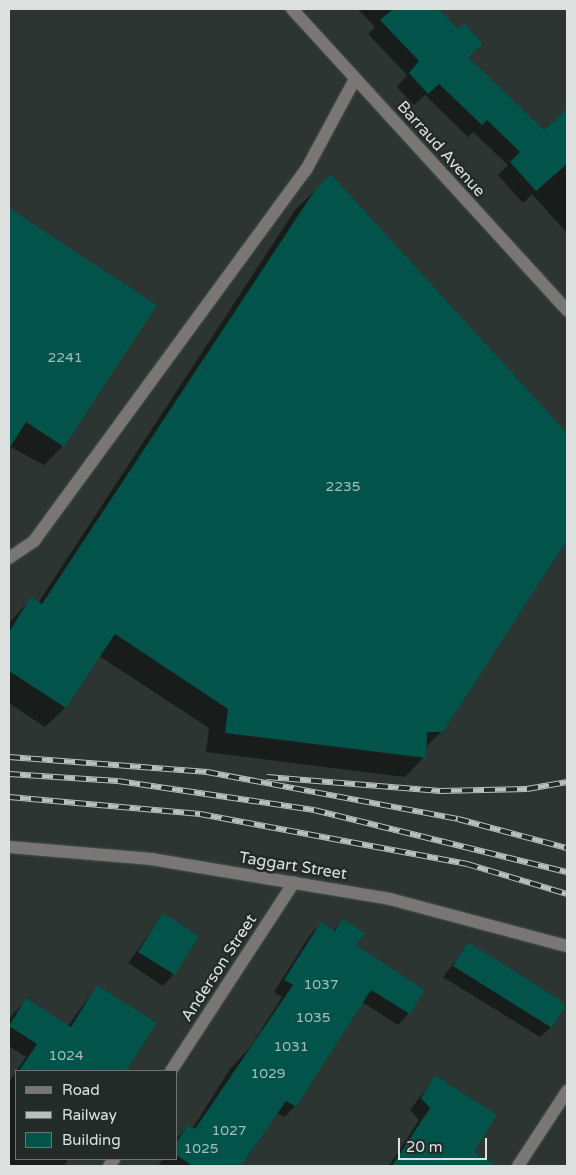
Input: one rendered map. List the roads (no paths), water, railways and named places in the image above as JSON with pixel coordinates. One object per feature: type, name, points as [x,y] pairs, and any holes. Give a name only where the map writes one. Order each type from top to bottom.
[{"type":"street","name":"Barraud Avenue","points":[[292,9],[567,310]]},
{"type":"street","points":[[9,558],[34,541],[306,170],[355,79]]},
{"type":"street","name":"Taggart Street","points":[[9,847],[151,859],[390,899],[567,946]]},
{"type":"street","name":"Anderson Street","points":[[172,1070],[294,882]]},
{"type":"street","points":[[518,1166],[567,1091]]},
{"type":"railway","points":[[9,757],[207,772],[458,819],[567,848]]},
{"type":"railway","points":[[9,774],[118,781],[314,810],[567,872]]},
{"type":"railway","points":[[267,777],[440,791],[527,789],[567,782]]},
{"type":"railway","points":[[9,797],[200,814],[467,864],[567,894]]}]
